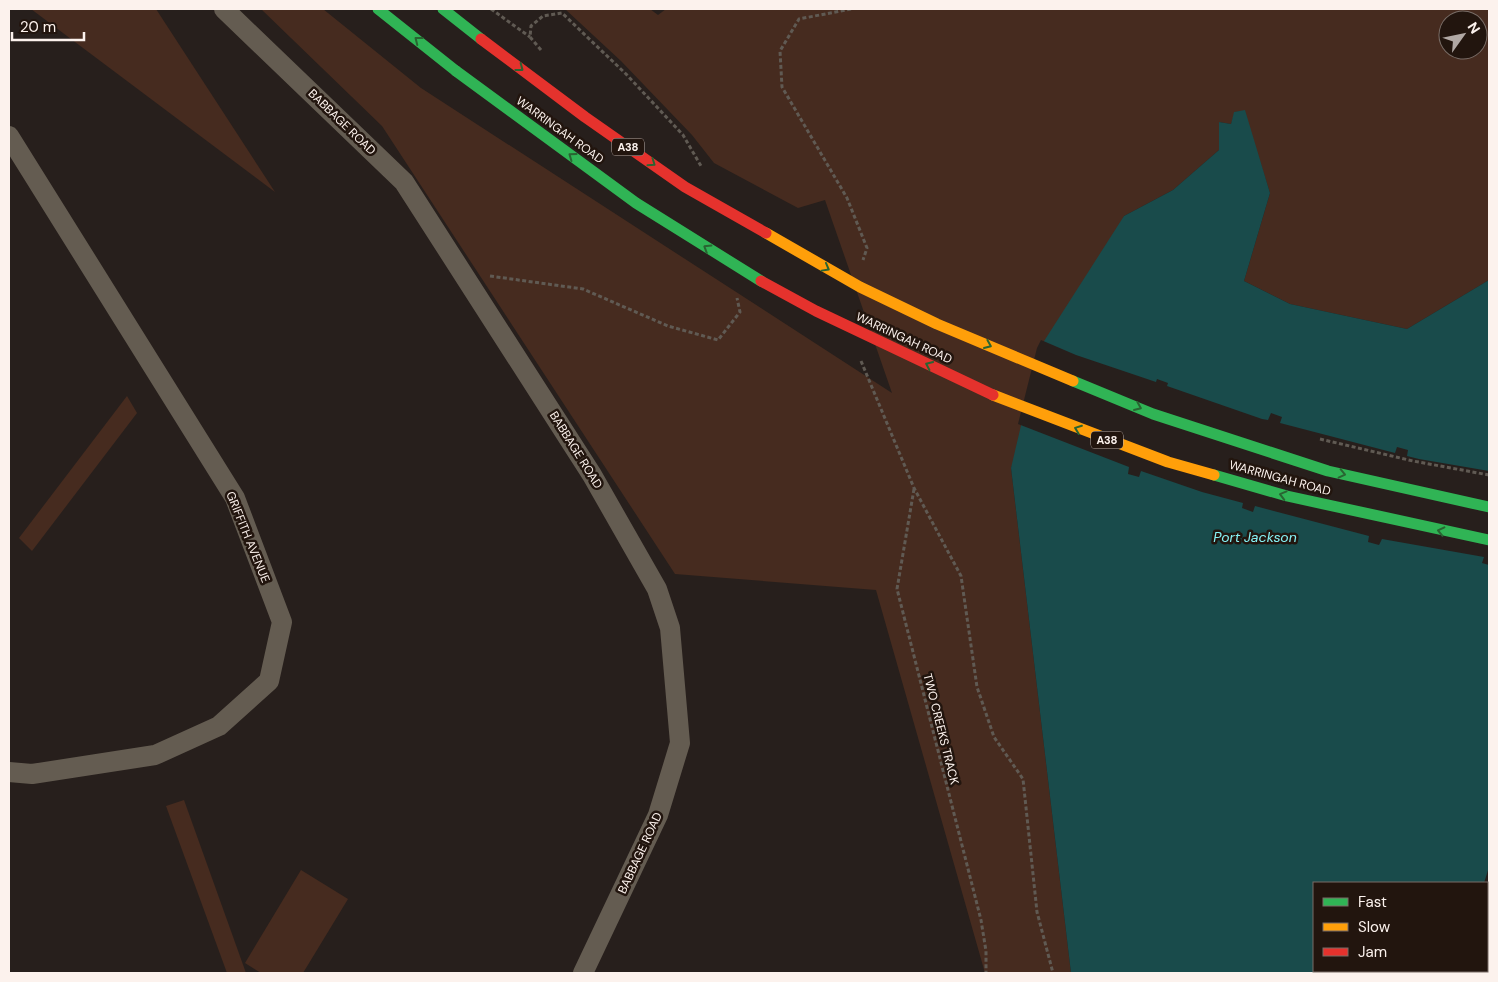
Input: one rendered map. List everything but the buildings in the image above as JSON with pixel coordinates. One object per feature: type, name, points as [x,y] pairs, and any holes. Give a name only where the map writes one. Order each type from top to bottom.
[{"type":"highway","name":"WARRINGAH ROAD","points":[[378,9],[456,70],[636,203],[748,274],[816,311],[988,393],[1075,428],[1168,462],[1287,496],[1489,540]]},
{"type":"highway","name":"WARRINGAH ROAD","points":[[443,9],[585,118],[685,187],[860,287],[937,324],[1153,414],[1328,471],[1489,507]]},
{"type":"street","name":"BABBAGE ROAD","points":[[224,9],[404,182],[615,513],[657,589],[670,628],[680,743],[658,816],[583,973]]},
{"type":"street","name":"GRIFFITH AVENUE","points":[[9,136],[235,498],[282,622],[268,681],[219,726],[155,755],[32,774],[9,772]]},
{"type":"path","points":[[491,9],[530,37],[548,57]]},
{"type":"path","points":[[530,37],[531,26],[543,16],[562,13],[626,74],[683,135],[700,162]]},
{"type":"path","points":[[692,164],[700,169]]},
{"type":"path","points":[[857,259],[865,264]]},
{"type":"path","points":[[462,272],[583,289],[668,326],[718,340]]},
{"type":"path","points":[[1318,438],[1413,461],[1489,475]]},
{"type":"path","name":"TWO CREEKS TRACK","points":[[914,488],[897,589],[981,920],[986,951],[986,973]]},
{"type":"path","points":[[994,736],[1023,779],[1037,912],[1054,973]]},
{"type":"shaded area","points":[[31,9],[156,9],[275,192]]},
{"type":"shaded area","points":[[261,9],[323,9],[421,88],[892,393],[825,200],[798,208],[714,163],[692,135],[621,61],[565,9],[650,9],[658,15],[666,9],[1489,9],[1489,280],[1407,329],[1290,304],[1244,281],[1270,193],[1244,111],[1235,112],[1231,124],[1219,122],[1219,150],[1173,190],[1124,216],[1011,468],[1071,973],[985,973],[876,590],[675,574],[382,126]]},
{"type":"shaded area","points":[[127,396],[137,413],[32,551],[19,538]]},
{"type":"shaded area","points":[[184,800],[246,973],[227,973],[166,806]]},
{"type":"shaded area","points":[[301,870],[348,899],[303,973],[261,973],[245,963]]},
{"type":"water","name":"Port Jackson","points":[[1245,110],[1270,193],[1244,281],[1290,304],[1407,329],[1489,280],[1489,867],[1484,882],[1313,882],[1313,972],[1458,973],[1071,973],[1011,468],[1039,349],[1124,216],[1173,190],[1219,150],[1219,122],[1231,124],[1234,112]]},
{"type":"pier","points":[[1041,340],[1076,355],[1156,382],[1157,379],[1168,383],[1167,386],[1262,419],[1268,420],[1271,413],[1282,417],[1280,423],[1395,453],[1397,447],[1408,450],[1407,456],[1419,459],[1489,471],[1489,565],[1482,563],[1484,557],[1382,539],[1379,545],[1368,542],[1369,536],[1255,506],[1253,512],[1242,508],[1243,503],[1202,492],[1141,471],[1139,477],[1128,474],[1129,467],[1018,424],[1037,348]]},
{"type":"traffic: fast","points":[[378,9],[456,71]]},
{"type":"traffic: fast","points":[[443,9],[481,39]]},
{"type":"traffic: fast","points":[[456,71],[636,203],[761,281]]},
{"type":"traffic: fast","points":[[1073,381],[1153,414],[1328,471],[1489,507]]},
{"type":"traffic: fast","points":[[1214,475],[1287,496],[1489,540]]},
{"type":"traffic: slow","points":[[766,233],[860,287],[937,324],[1073,381]]},
{"type":"traffic: slow","points":[[993,395],[1168,462],[1214,475]]},
{"type":"traffic: jam","points":[[481,39],[585,117],[685,187],[766,233]]},
{"type":"traffic: jam","points":[[761,281],[816,311],[993,395]]}]
